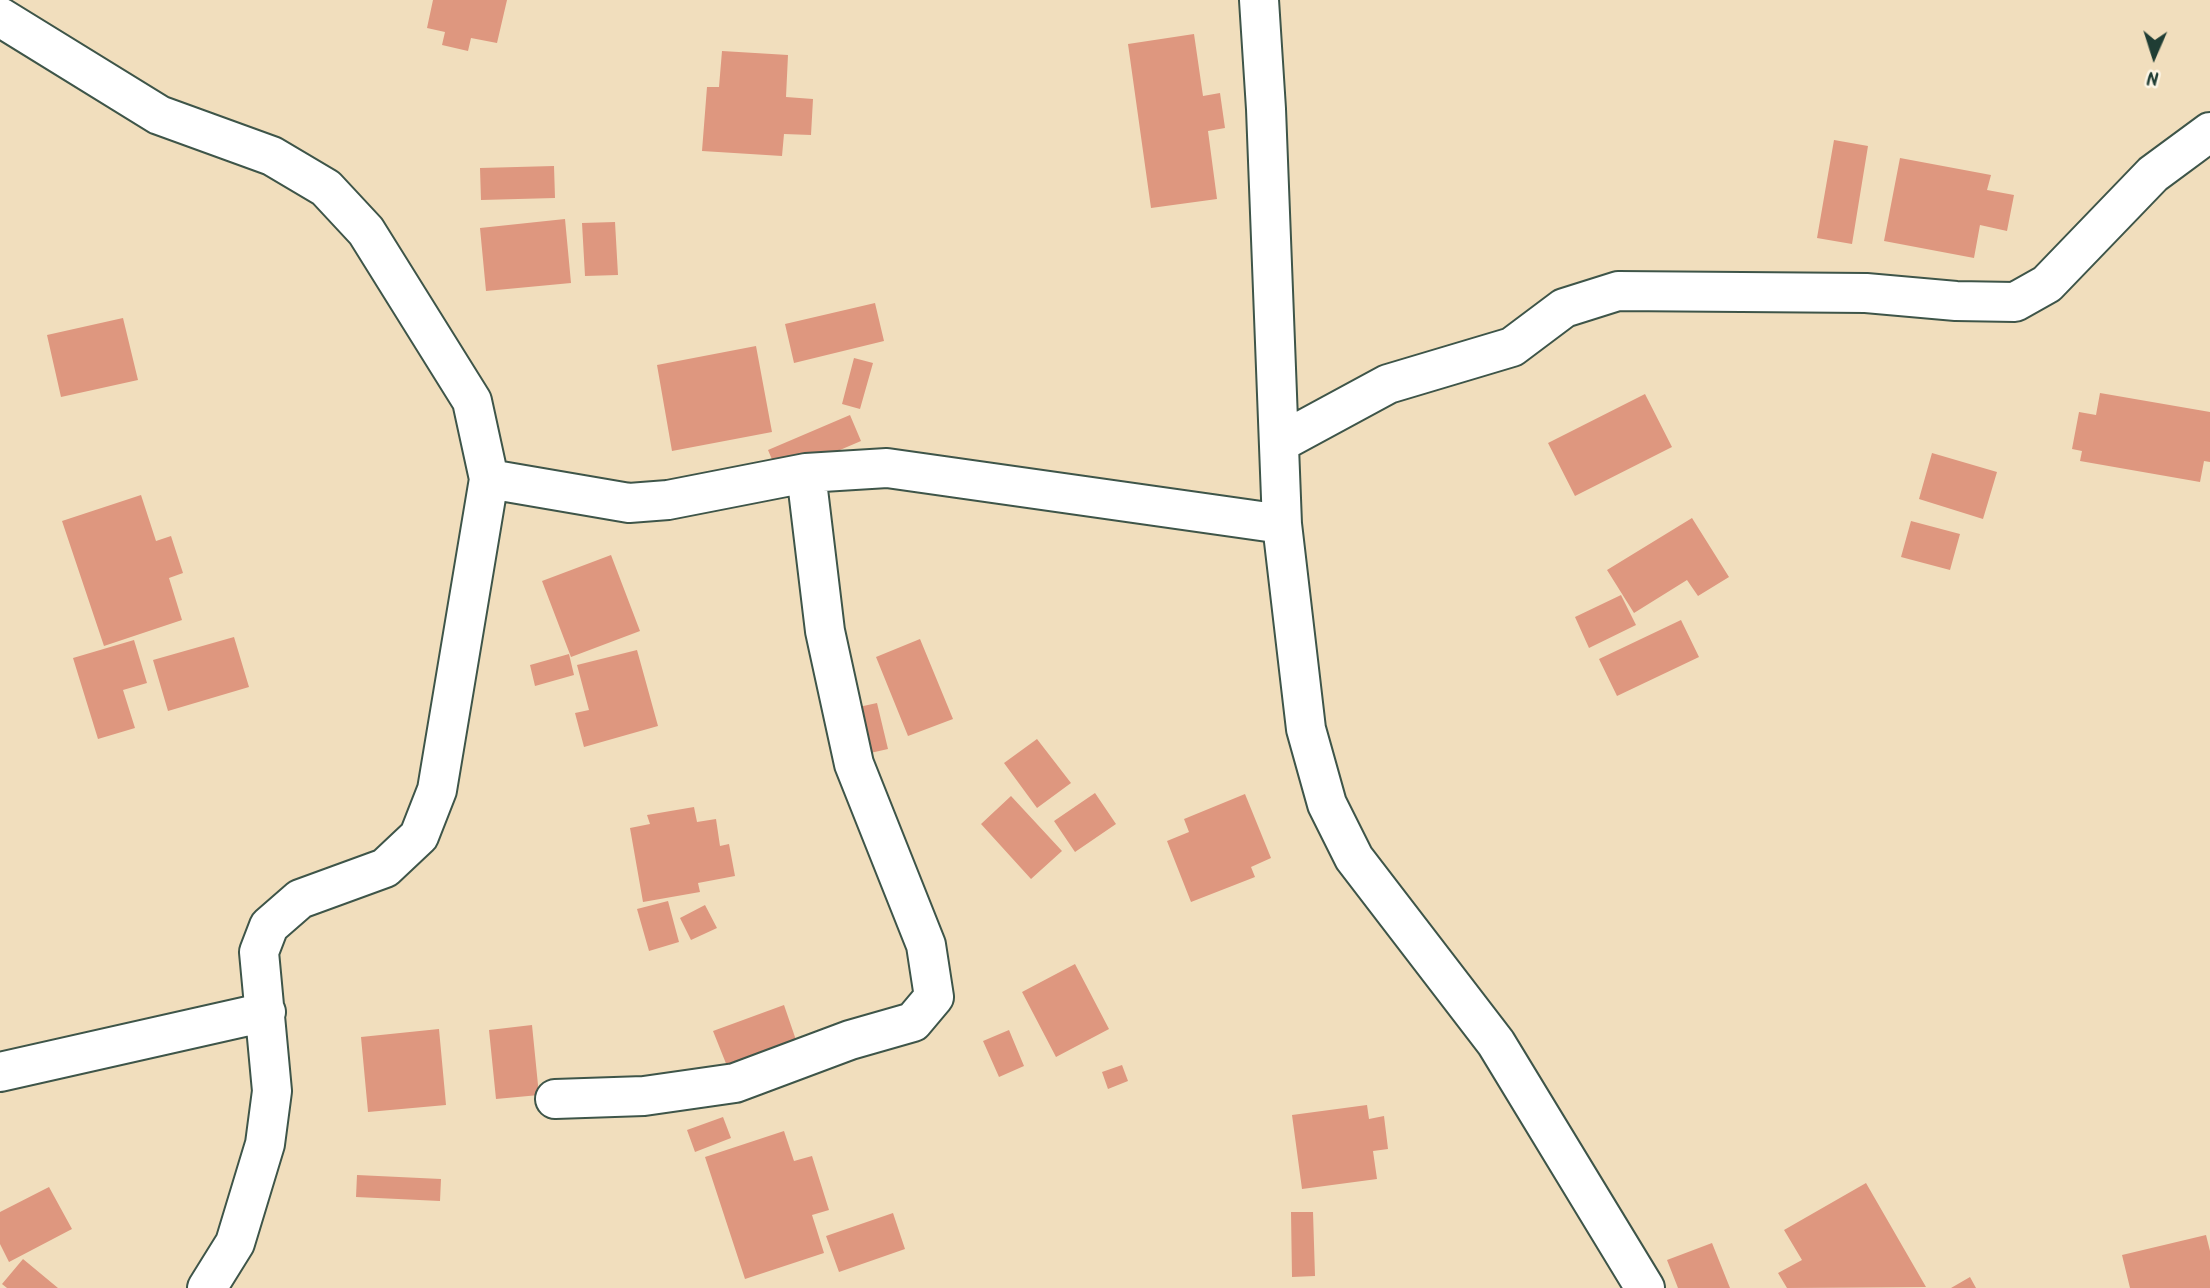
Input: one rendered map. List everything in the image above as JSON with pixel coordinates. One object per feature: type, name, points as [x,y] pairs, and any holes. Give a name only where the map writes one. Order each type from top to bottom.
[{"type":"street","points":[[1259,0],[1266,109],[1282,524],[1306,729],[1327,804],[1354,858],[1496,1043],[1645,1288]]},
{"type":"street","points":[[0,17],[159,115],[272,156],[326,188],[366,231],[472,401],[489,480],[437,790],[419,836],[385,868],[300,899],[269,926],[259,953],[272,1091],[265,1144],[235,1243],[207,1288]]},
{"type":"street","points":[[1279,443],[1388,384],[1512,347],[1564,308],[1618,291],[1866,293],[1956,301],[2015,302],[2047,284],[2153,174],[2210,132]]},
{"type":"street","points":[[489,480],[629,503],[668,500],[806,473],[887,468],[1282,524]]},
{"type":"street","points":[[555,1099],[644,1097],[735,1083],[850,1040],[913,1022],[934,997],[926,945],[854,764],[825,631],[806,473]]},
{"type":"street","points":[[0,1072],[266,1012]]},
{"type":"building","points":[[433,0],[507,0],[497,43],[471,38],[468,51],[442,45],[445,32],[427,28]]},
{"type":"building","points":[[1194,34],[1203,96],[1220,93],[1225,128],[1208,131],[1217,199],[1151,208],[1128,44]]},
{"type":"building","points":[[722,51],[788,55],[786,97],[813,99],[811,135],[784,134],[782,156],[702,151],[707,87],[719,87]]},
{"type":"building","points":[[1834,140],[1868,146],[1852,244],[1817,238]]},
{"type":"building","points":[[1900,158],[1991,175],[1987,190],[2014,195],[2007,231],[1980,225],[1974,258],[1884,241]]},
{"type":"building","points":[[554,166],[555,198],[481,200],[480,168]]},
{"type":"building","points":[[565,219],[571,283],[486,291],[480,228]]},
{"type":"building","points":[[615,222],[618,275],[585,276],[582,223]]},
{"type":"building","points":[[875,303],[884,341],[794,363],[785,324]]},
{"type":"building","points":[[123,318],[138,380],[61,397],[47,335]]},
{"type":"building","points":[[756,346],[772,432],[672,451],[657,365]]},
{"type":"building","points":[[854,358],[873,363],[860,409],[842,404]]},
{"type":"building","points":[[2100,393],[2210,412],[2210,462],[2204,461],[2200,482],[2080,461],[2082,451],[2072,449],[2079,412],[2096,415]]},
{"type":"building","points":[[1645,394],[1672,447],[1575,496],[1548,443]]},
{"type":"building","points":[[850,415],[861,441],[779,476],[768,450]]},
{"type":"building","points":[[1932,453],[1997,472],[1983,519],[1919,499]]},
{"type":"building","points":[[141,495],[156,541],[171,536],[183,573],[169,578],[182,620],[104,646],[62,521]]},
{"type":"building","points":[[1692,518],[1729,577],[1698,596],[1687,580],[1634,613],[1607,570]]},
{"type":"building","points":[[1911,521],[1960,534],[1950,570],[1901,557]]},
{"type":"building","points":[[611,555],[640,631],[571,657],[542,581]]},
{"type":"building","points":[[1621,595],[1636,625],[1589,648],[1575,617]]},
{"type":"building","points":[[1681,620],[1699,657],[1617,696],[1599,659]]},
{"type":"building","points":[[234,637],[249,687],[168,711],[153,660]]},
{"type":"building","points":[[920,639],[953,719],[908,736],[876,657]]},
{"type":"building","points":[[134,640],[147,683],[123,690],[135,728],[98,739],[73,658]]},
{"type":"building","points":[[637,650],[658,726],[584,747],[575,713],[589,710],[577,665]]},
{"type":"building","points":[[569,654],[574,675],[535,686],[530,665]]},
{"type":"building","points":[[877,703],[888,749],[857,756],[845,710]]},
{"type":"building","points":[[1037,739],[1071,783],[1037,808],[1004,763]]},
{"type":"building","points":[[1095,793],[1116,824],[1075,852],[1054,821]]},
{"type":"building","points":[[1245,794],[1271,858],[1251,867],[1255,877],[1191,902],[1167,841],[1189,832],[1184,819]]},
{"type":"building","points":[[1011,796],[1062,851],[1031,879],[981,824]]},
{"type":"building","points":[[694,807],[697,822],[716,819],[720,846],[729,844],[735,876],[698,883],[700,892],[643,902],[630,828],[650,824],[647,815]]},
{"type":"building","points":[[668,901],[679,942],[649,951],[637,909]]},
{"type":"building","points":[[705,905],[717,928],[691,940],[680,918]]},
{"type":"building","points":[[1075,964],[1109,1029],[1056,1057],[1022,992]]},
{"type":"building","points":[[784,1005],[796,1040],[727,1066],[713,1031]]},
{"type":"building","points":[[532,1025],[539,1095],[496,1099],[489,1030]]},
{"type":"building","points":[[439,1029],[446,1105],[368,1112],[361,1037]]},
{"type":"building","points":[[1009,1030],[1024,1066],[999,1077],[983,1041]]},
{"type":"building","points":[[1122,1065],[1128,1081],[1108,1089],[1102,1072]]},
{"type":"building","points":[[1367,1105],[1369,1119],[1384,1116],[1388,1149],[1373,1151],[1377,1179],[1302,1189],[1292,1115]]},
{"type":"building","points":[[723,1117],[731,1138],[695,1152],[687,1130]]},
{"type":"building","points":[[784,1131],[794,1161],[812,1156],[829,1210],[812,1215],[824,1253],[745,1279],[705,1157]]},
{"type":"building","points":[[357,1175],[441,1179],[440,1201],[356,1197]]},
{"type":"building","points":[[1866,1183],[1926,1287],[1787,1288],[1778,1273],[1802,1260],[1784,1230]]},
{"type":"building","points":[[49,1187],[72,1229],[9,1262],[0,1244],[0,1212]]},
{"type":"building","points":[[1291,1212],[1313,1212],[1315,1276],[1292,1277]]},
{"type":"building","points":[[893,1213],[905,1249],[839,1272],[826,1236]]},
{"type":"building","points":[[2206,1235],[2210,1251],[2210,1288],[2130,1288],[2122,1255]]},
{"type":"building","points":[[1712,1243],[1730,1288],[1678,1288],[1667,1260]]},
{"type":"building","points":[[23,1259],[58,1288],[7,1288],[2,1284]]},
{"type":"building","points":[[1970,1277],[1976,1288],[1951,1288]]}]
